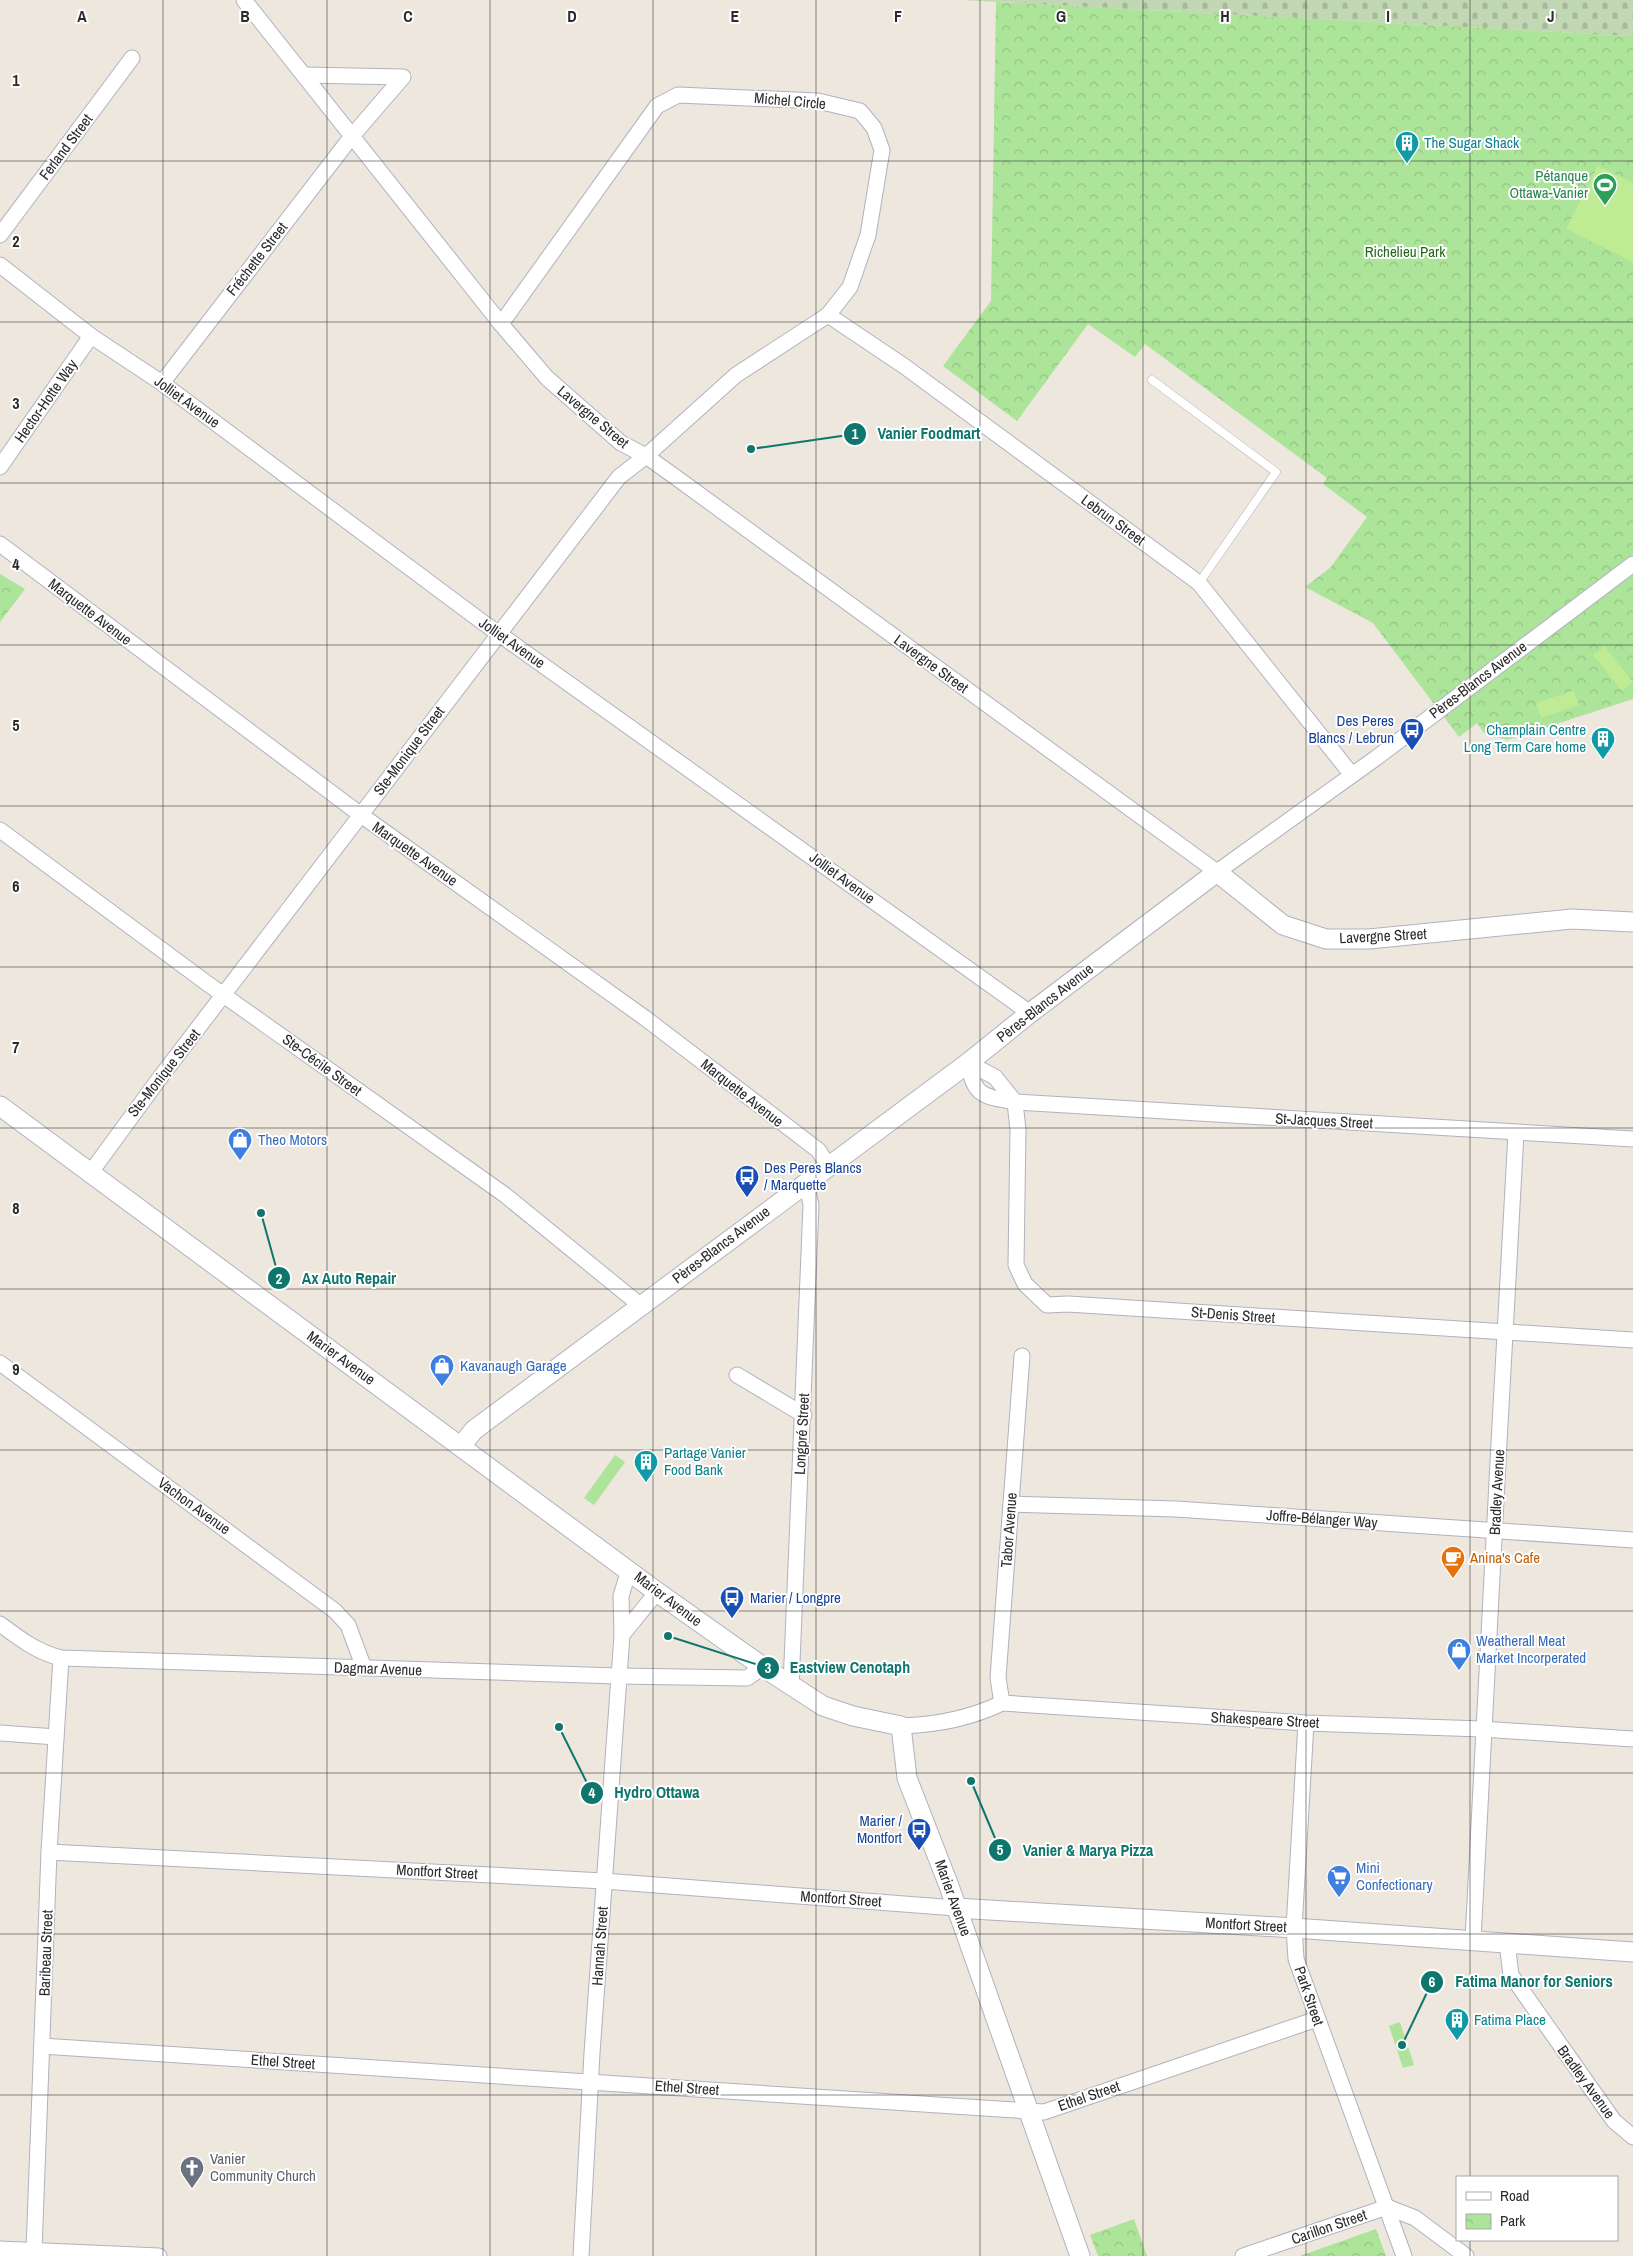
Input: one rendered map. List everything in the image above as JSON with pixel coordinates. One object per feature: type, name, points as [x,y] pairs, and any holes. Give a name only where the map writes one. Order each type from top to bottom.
[{"type":"street","name":"Lavergne Street","points":[[244,0],[500,324],[547,378],[621,443],[646,456],[1217,872],[1283,925],[1326,939],[1369,939],[1572,919],[1633,922]]},
{"type":"street","name":"Ferland Street","points":[[0,235],[132,58]]},
{"type":"street","points":[[304,75],[402,77],[352,136]]},
{"type":"street","name":"Michel Circle","points":[[500,324],[657,106],[678,95],[818,101],[860,111],[874,128],[882,150],[868,234],[850,287],[828,315],[736,376],[646,456]]},
{"type":"street","name":"Fréchette Street","points":[[162,383],[352,136]]},
{"type":"street","name":"Jolliet Avenue","points":[[0,265],[91,336],[162,383],[498,633],[1030,1013]]},
{"type":"street","name":"Lebrun Street","points":[[828,315],[904,366],[1200,583],[1352,775]]},
{"type":"street","name":"Hector-Hotte Way","points":[[0,466],[91,336]]},
{"type":"street","name":"Ste-Monique Street","points":[[91,1172],[153,1087],[225,995],[498,633],[619,477],[646,456]]},
{"type":"street","name":"Marquette Avenue","points":[[0,544],[361,815],[645,1018],[818,1150],[828,1165]]},
{"type":"street","name":"Pères-Blancs Avenue","points":[[460,1446],[474,1430],[640,1305],[968,1063],[1030,1013],[1217,872],[1352,775],[1633,564]]},
{"type":"street","name":"Ste-Cécile Street","points":[[0,830],[225,995],[505,1194],[640,1305]]},
{"type":"street","name":"St-Jacques Street","points":[[968,1063],[973,1085],[982,1093],[1014,1102],[1633,1139]]},
{"type":"street","name":"St-Denis Street","points":[[1014,1102],[1018,1130],[1016,1265],[1025,1284],[1047,1305],[1068,1304],[1633,1340]]},
{"type":"street","name":"Marier Avenue","points":[[0,1106],[657,1592],[762,1667],[823,1706],[853,1716],[901,1726],[908,1778],[1080,2256]]},
{"type":"street","name":"Bradley Avenue","points":[[1473,1940],[1482,1729],[1496,1531],[1516,1133]]},
{"type":"street","name":"Longpré Street","points":[[791,1686],[804,1415],[811,1205],[806,1182]]},
{"type":"street","name":"Tabor Avenue","points":[[1002,1703],[998,1678],[1022,1356]]},
{"type":"street","name":"Vachon Avenue","points":[[0,1363],[335,1611],[348,1625],[364,1668]]},
{"type":"street","points":[[737,1375],[804,1415]]},
{"type":"street","name":"Joffre-Bélanger Way","points":[[1011,1504],[1176,1509],[1633,1540]]},
{"type":"street","name":"Hannah Street","points":[[581,2256],[590,2082],[622,1636],[621,1596],[629,1570]]},
{"type":"street","points":[[622,1636],[657,1592]]},
{"type":"street","name":"Dagmar Avenue","points":[[0,1624],[27,1644],[45,1654],[61,1658],[618,1676],[747,1678],[762,1667]]},
{"type":"street","name":"Baribeau Street","points":[[34,2250],[49,1852],[61,1658]]},
{"type":"street","name":"Shakespeare Street","points":[[901,1726],[922,1725],[984,1712],[1002,1703],[1306,1723],[1482,1729],[1633,1739]]},
{"type":"street","name":"Park Street","points":[[1306,1723],[1294,1928],[1296,1959],[1404,2256]]},
{"type":"street","points":[[0,1733],[56,1737]]},
{"type":"street","name":"Montfort Street","points":[[49,1852],[604,1880],[956,1908],[1294,1928],[1633,1952]]},
{"type":"street","name":"Bradley Avenue","points":[[1507,1943],[1511,1975],[1614,2121],[1633,2137]]},
{"type":"street","name":"Ethel Street","points":[[42,2046],[1044,2112],[1317,2019]]},
{"type":"street","points":[[1387,2207],[1415,2218],[1466,2256]]},
{"type":"street","name":"Carillon Street","points":[[1244,2256],[1387,2207]]},
{"type":"street","points":[[0,2249],[159,2256]]},
{"type":"lane","points":[[1152,380],[1276,472],[1200,583]]},
{"type":"green space","points":[[962,0],[1633,0],[1633,36]]},
{"type":"green space","name":"Richelieu Park","points":[[996,2],[1633,36],[1633,699],[1507,740],[1484,733],[1477,723],[1459,737],[1373,623],[1305,587],[1330,568],[1367,517],[1323,484],[1327,478],[1145,344],[1135,357],[1088,324],[1017,421],[943,366],[991,301]]},
{"type":"green space","name":"Pétanque Ottawa-Vanier","points":[[1598,166],[1633,183],[1633,262],[1566,229]]},
{"type":"green space","points":[[0,574],[25,589],[0,622]]},
{"type":"green space","points":[[1604,646],[1633,682],[1622,691],[1593,655]]},
{"type":"green space","points":[[1574,690],[1579,705],[1541,718],[1536,703]]},
{"type":"green space","points":[[615,1455],[625,1462],[594,1505],[584,1498]]},
{"type":"green space","points":[[1400,2022],[1414,2065],[1403,2068],[1389,2026]]},
{"type":"green space","points":[[1134,2219],[1147,2256],[1098,2256],[1090,2235]]},
{"type":"green space","points":[[1376,2229],[1386,2256],[1300,2256]]},
{"type":"place","name":"The Sugar Shack","points":[[1407,164]]},
{"type":"place","name":"Pétanque Ottawa-Vanier","points":[[1605,206]]},
{"type":"place","name":"Vanier Foodmart","points":[[751,449]]},
{"type":"place","name":"Des Peres Blancs / Lebrun","points":[[1412,751]]},
{"type":"place","name":"Champlain Centre Long Term Care home","points":[[1603,760]]},
{"type":"place","name":"Theo Motors","points":[[240,1161]]},
{"type":"place","name":"Des Peres Blancs / Marquette","points":[[747,1198]]},
{"type":"place","name":"Ax Auto Repair","points":[[261,1213]]},
{"type":"place","name":"Kavanaugh Garage","points":[[442,1387]]},
{"type":"place","name":"Partage Vanier Food Bank","points":[[646,1483]]},
{"type":"place","name":"Anina's Cafe","points":[[1453,1579]]},
{"type":"place","name":"Marier / Longpre","points":[[732,1619]]},
{"type":"place","name":"Eastview Cenotaph","points":[[668,1636]]},
{"type":"place","name":"Weatherall Meat Market Incorperated","points":[[1459,1671]]},
{"type":"place","name":"Hydro Ottawa","points":[[559,1727]]},
{"type":"place","name":"Vanier & Marya Pizza","points":[[971,1781]]},
{"type":"place","name":"Marier / Montfort","points":[[919,1851]]},
{"type":"place","name":"Mini Confectionary","points":[[1339,1898]]},
{"type":"place","name":"Fatima Place","points":[[1457,2041]]},
{"type":"place","name":"Fatima Manor for Seniors","points":[[1402,2045]]},
{"type":"place","name":"Vanier Community Church","points":[[192,2189]]}]
